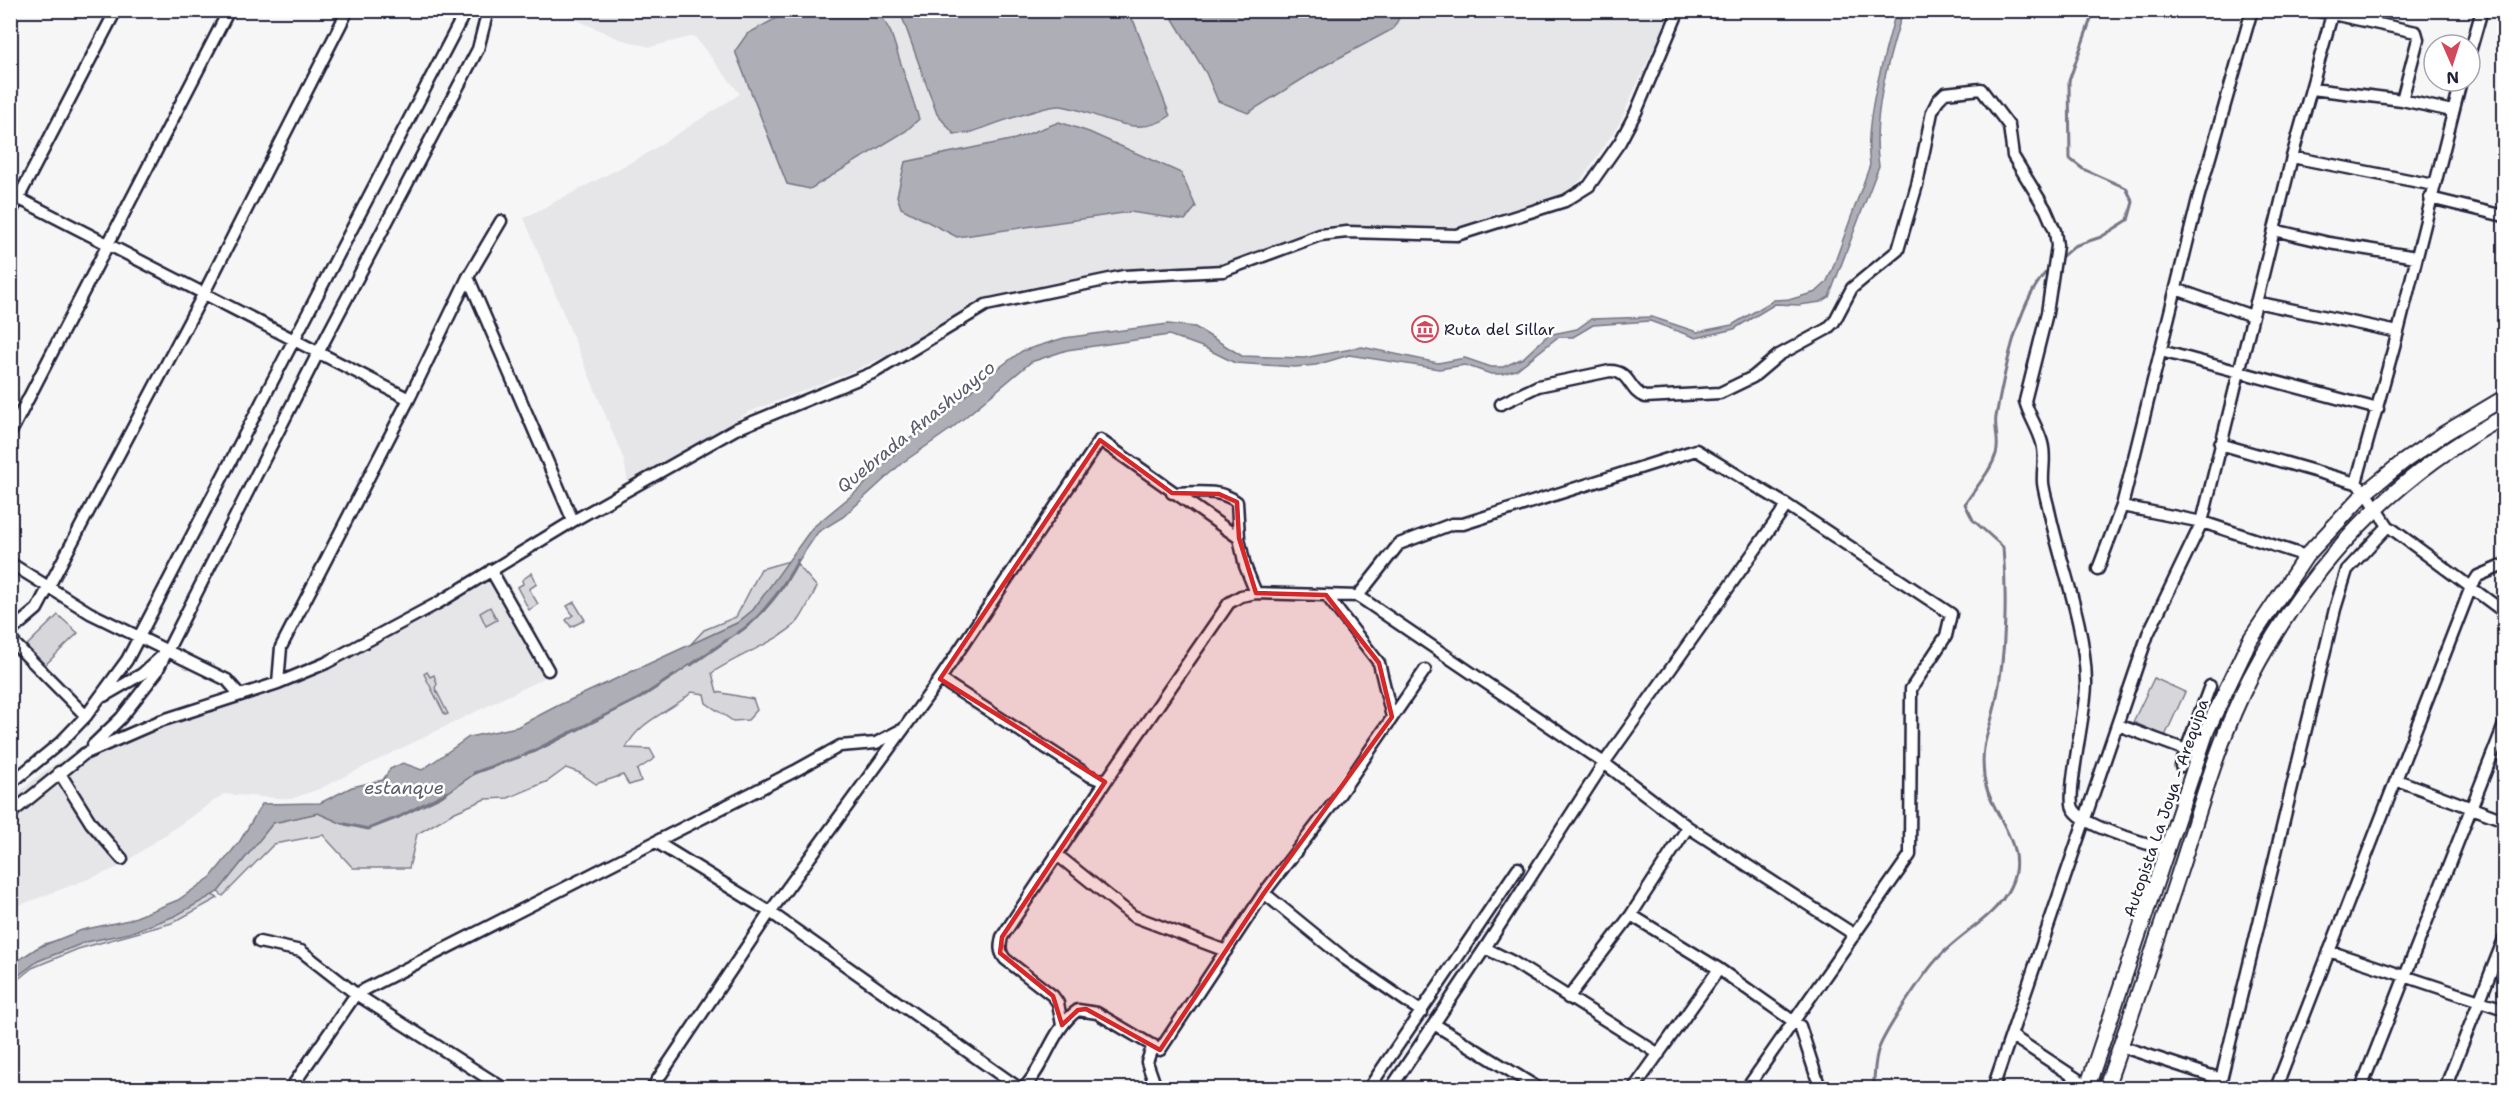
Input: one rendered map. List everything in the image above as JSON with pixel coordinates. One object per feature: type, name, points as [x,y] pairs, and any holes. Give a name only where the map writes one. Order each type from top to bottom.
[{"type":"main road","name":"Autopista La Joya - Arequipa","points":[[2087,1087],[2207,730],[2250,640],[2306,556],[2361,487],[2505,398]]},
{"type":"main road","name":"Autopista La Joya - Arequipa","points":[[2106,1089],[2224,738],[2249,680],[2294,604],[2334,552],[2376,507],[2428,463],[2505,417]]},
{"type":"street","points":[[10,214],[15,196],[116,10]]},
{"type":"street","points":[[10,434],[229,10]]},
{"type":"street","points":[[10,632],[37,609],[47,586],[204,293],[348,10]]},
{"type":"street","points":[[10,784],[61,742],[86,716],[100,699],[138,639],[296,341],[466,10]]},
{"type":"street","points":[[84,754],[160,721],[278,683],[380,636],[573,521],[736,429],[875,372],[986,304],[1124,276],[1223,271],[1320,235],[1347,232],[1457,235],[1565,201],[1588,186],[1620,142],[1636,112],[1678,10]]},
{"type":"street","points":[[2098,569],[2122,506],[2175,289],[2252,10]]},
{"type":"street","points":[[2314,10],[2415,32],[2418,39],[2402,100]]},
{"type":"street","points":[[2475,33],[2482,10]]},
{"type":"street","points":[[10,814],[84,754],[148,687],[318,353],[478,49],[486,12]]},
{"type":"street","points":[[1993,1089],[2148,634],[2202,522],[2292,157],[2333,13]]},
{"type":"street","points":[[2312,88],[2402,100],[2452,111]]},
{"type":"street","points":[[1501,404],[1538,386],[1619,371],[1626,376],[1638,395],[1645,397],[1720,393],[1753,377],[1779,355],[1827,329],[1834,322],[1852,288],[1898,250],[1904,236],[1910,202],[1917,185],[1932,112],[1945,93],[1981,89],[2009,126],[2013,156],[2046,210],[2055,231],[2057,246],[2047,313],[2025,401],[2028,416],[2043,444],[2045,464],[2043,482],[2082,634],[2086,684],[2081,738],[2071,795],[2073,807],[2085,822],[2167,850]]},
{"type":"street","points":[[2361,487],[2378,409],[2457,93]]},
{"type":"street","points":[[2292,157],[2434,185]]},
{"type":"street","points":[[15,196],[409,399]]},
{"type":"street","points":[[2430,198],[2505,216]]},
{"type":"street","points":[[278,683],[281,647],[409,399],[468,277],[501,221]]},
{"type":"street","points":[[2274,230],[2330,243],[2416,257]]},
{"type":"street","points":[[468,277],[573,521]]},
{"type":"street","points":[[2175,289],[2252,316]]},
{"type":"street","points":[[2256,302],[2398,332]]},
{"type":"street","points":[[2161,351],[2378,409]]},
{"type":"street","points":[[652,1089],[770,912],[940,679],[1100,440],[1172,493],[1239,538]]},
{"type":"street","points":[[2220,444],[2361,487],[2388,526],[2505,612]]},
{"type":"street","points":[[1358,596],[1399,544],[1452,524],[1464,524],[1696,450],[1787,505],[1952,614],[1946,636],[1911,689],[1910,855],[1747,1089]]},
{"type":"street","points":[[1172,493],[1204,492],[1229,496],[1237,502],[1239,538],[1245,566],[1256,593]]},
{"type":"street","points":[[1391,1089],[1604,763],[1787,505]]},
{"type":"street","points":[[2122,506],[2202,522],[2306,556]]},
{"type":"street","points":[[2120,1046],[2220,1084],[2335,609],[2347,570],[2388,526]]},
{"type":"street","points":[[10,563],[138,639],[227,680],[239,694]]},
{"type":"street","points":[[2276,1089],[2471,587],[2478,576],[2505,565]]},
{"type":"street","points":[[491,570],[548,670]]},
{"type":"street","points":[[1062,1025],[1058,1003],[1053,996],[1000,953],[1002,937],[1056,854],[1229,603],[1241,596],[1256,593],[1358,596],[1604,763],[1688,827],[1856,935]]},
{"type":"street","points":[[1326,595],[1379,663],[1392,717]]},
{"type":"street","points":[[10,639],[86,716]]},
{"type":"street","points":[[100,699],[142,674],[166,651]]},
{"type":"street","points":[[1024,1089],[1040,1068],[1062,1025],[1078,1010],[1097,1012],[1160,1050],[1264,893],[1335,801],[1425,670]]},
{"type":"street","points":[[940,679],[1088,775],[1100,780],[1108,778]]},
{"type":"street","points":[[2181,766],[2210,686]]},
{"type":"street","points":[[2118,725],[2186,750]]},
{"type":"street","points":[[2361,1089],[2505,725]]},
{"type":"street","points":[[291,1089],[356,994],[795,771],[830,750],[840,746],[876,743],[902,730]]},
{"type":"street","points":[[59,772],[91,823],[122,860]]},
{"type":"street","points":[[2397,780],[2505,820]]},
{"type":"street","points":[[1569,998],[1631,915],[1688,827]]},
{"type":"street","points":[[656,842],[770,912],[1019,1089]]},
{"type":"street","points":[[1056,854],[1133,916],[1226,951]]},
{"type":"street","points":[[1369,1089],[1518,868]]},
{"type":"street","points":[[1264,893],[1345,959],[1422,1012]]},
{"type":"street","points":[[1631,915],[1719,969],[1800,1026],[1820,1089]]},
{"type":"street","points":[[2445,1089],[2505,939]]},
{"type":"street","points":[[259,942],[301,951],[356,994],[503,1089]]},
{"type":"street","points":[[1485,948],[1513,962],[1659,1054]]},
{"type":"street","points":[[2329,951],[2505,1009]]},
{"type":"street","points":[[1634,1089],[1719,969]]},
{"type":"street","points":[[1434,1024],[1538,1089]]},
{"type":"street","points":[[2012,1036],[2087,1087]]},
{"type":"street","points":[[1153,1045],[1148,1062],[1156,1089]]},
{"type":"highlighted area","points":[[1100,440],[1172,493],[1219,494],[1237,502],[1239,538],[1256,593],[1326,595],[1379,663],[1392,717],[1264,893],[1160,1050],[1086,1009],[1078,1010],[1062,1025],[1053,996],[1000,953],[1002,937],[1105,782],[940,679]]},
{"type":"shaded area","points":[[557,11],[1676,11],[1649,58],[1618,126],[1581,180],[1560,197],[1503,213],[1470,227],[1326,225],[1230,263],[1117,270],[1012,291],[981,300],[899,350],[853,371],[749,412],[628,484],[624,460],[524,218],[641,157],[740,94],[694,36],[650,47],[619,39]]},
{"type":"shaded area","points":[[497,561],[556,672],[319,789],[291,799],[224,794],[117,868],[20,905],[11,912],[11,799],[43,772],[80,748],[265,682],[344,645]]},
{"type":"shaded area","points":[[789,561],[753,610],[737,623],[690,645],[704,630],[736,617],[761,569]]},
{"type":"shaded area","points":[[796,563],[817,587],[799,620],[783,634],[712,673],[717,692],[753,699],[757,710],[748,720],[733,721],[706,703],[704,694],[692,692],[647,723],[632,738],[626,748],[650,749],[655,758],[637,770],[641,781],[629,785],[623,775],[596,784],[580,773],[566,768],[548,781],[508,798],[485,799],[455,812],[417,834],[409,868],[353,868],[323,835],[274,844],[223,896],[218,892],[273,823],[318,813],[343,824],[367,828],[399,817],[441,797],[480,770],[535,752],[641,698],[752,623]]},
{"type":"shaded area","points":[[532,573],[537,584],[529,589],[538,604],[529,610],[517,587],[523,584],[522,580]]},
{"type":"shaded area","points":[[574,602],[585,620],[571,627],[566,620],[573,615],[567,606]]},
{"type":"shaded area","points":[[490,607],[497,620],[486,626],[480,613]]},
{"type":"shaded area","points":[[58,615],[78,633],[44,666],[24,648]]},
{"type":"shaded area","points":[[427,672],[430,677],[434,675],[437,684],[435,688],[448,714],[445,715],[424,674]]},
{"type":"shaded area","points":[[2154,678],[2185,692],[2165,736],[2133,722]]},
{"type":"shaded area","points":[[204,891],[218,898],[172,923],[78,949],[32,968],[11,985],[11,965],[44,944],[89,932],[133,925]]},
{"type":"water","points":[[790,11],[879,11],[891,33],[919,119],[906,131],[810,189],[787,184],[735,51],[747,34]]},
{"type":"water","points":[[900,11],[1124,11],[1134,22],[1170,116],[1157,123],[1130,126],[1075,109],[1053,106],[969,133],[954,134],[937,114]]},
{"type":"water","points":[[1168,11],[1403,11],[1393,29],[1322,67],[1248,113],[1218,101],[1206,73]]},
{"type":"water","name":"estanque","points":[[1896,11],[1903,11],[1887,67],[1879,108],[1877,147],[1879,166],[1829,297],[1821,302],[1799,305],[1775,304],[1734,329],[1696,338],[1650,321],[1593,325],[1573,337],[1558,337],[1516,370],[1502,374],[1491,374],[1465,365],[1439,369],[1349,355],[1316,365],[1295,367],[1235,363],[1205,348],[1169,335],[1067,350],[1031,362],[951,429],[902,463],[843,517],[818,532],[776,594],[752,623],[640,698],[535,752],[480,770],[441,797],[368,829],[343,824],[318,813],[273,823],[218,892],[175,916],[129,933],[86,942],[38,961],[11,981],[11,965],[37,948],[82,930],[129,920],[178,900],[211,877],[240,841],[262,804],[320,803],[352,787],[383,780],[390,769],[403,763],[422,770],[469,737],[517,727],[557,706],[737,623],[753,610],[812,528],[863,486],[909,439],[942,417],[985,378],[1022,351],[1064,338],[1168,324],[1195,327],[1242,356],[1304,358],[1362,347],[1438,363],[1465,358],[1491,367],[1503,367],[1523,358],[1548,335],[1577,329],[1591,319],[1652,317],[1697,332],[1732,325],[1774,300],[1792,299],[1816,292],[1826,283],[1832,270],[1870,165],[1872,109]]},
{"type":"water","points":[[1059,122],[1089,132],[1181,173],[1196,207],[1185,220],[1130,212],[957,237],[901,208],[897,196],[905,162],[1015,139]]},
{"type":"waterway","points":[[2057,261],[2074,246],[2101,237],[2128,220],[2133,202],[2126,188],[2083,169],[2070,159],[2069,81],[2094,10]]},
{"type":"waterway","points":[[1873,1088],[1877,1053],[1906,1001],[1939,957],[1987,916],[2004,898],[2015,872],[2012,843],[1987,790],[1983,764],[1984,745],[1994,712],[2004,644],[2003,547],[1973,520],[1965,504],[1986,474],[1996,454],[1996,417],[2014,338],[2029,298],[2050,268]]},
{"type":"waterway","name":"Quebrada Anashuayco","points":[[738,633],[756,619],[772,601],[787,581],[798,560]]},
{"type":"waterway","name":"Quebrada Anashuayco","points":[[691,665],[727,640]]},
{"type":"waterway","name":"Quebrada Anashuayco","points":[[525,755],[640,698],[675,675]]},
{"type":"waterway","name":"Quebrada Anashuayco","points":[[474,773],[519,757]]},
{"type":"waterway","name":"Quebrada Anashuayco","points":[[345,824],[368,829],[399,817],[447,792]]},
{"type":"place","name":"Ruta del Sillar","points":[[1425,329]]}]
